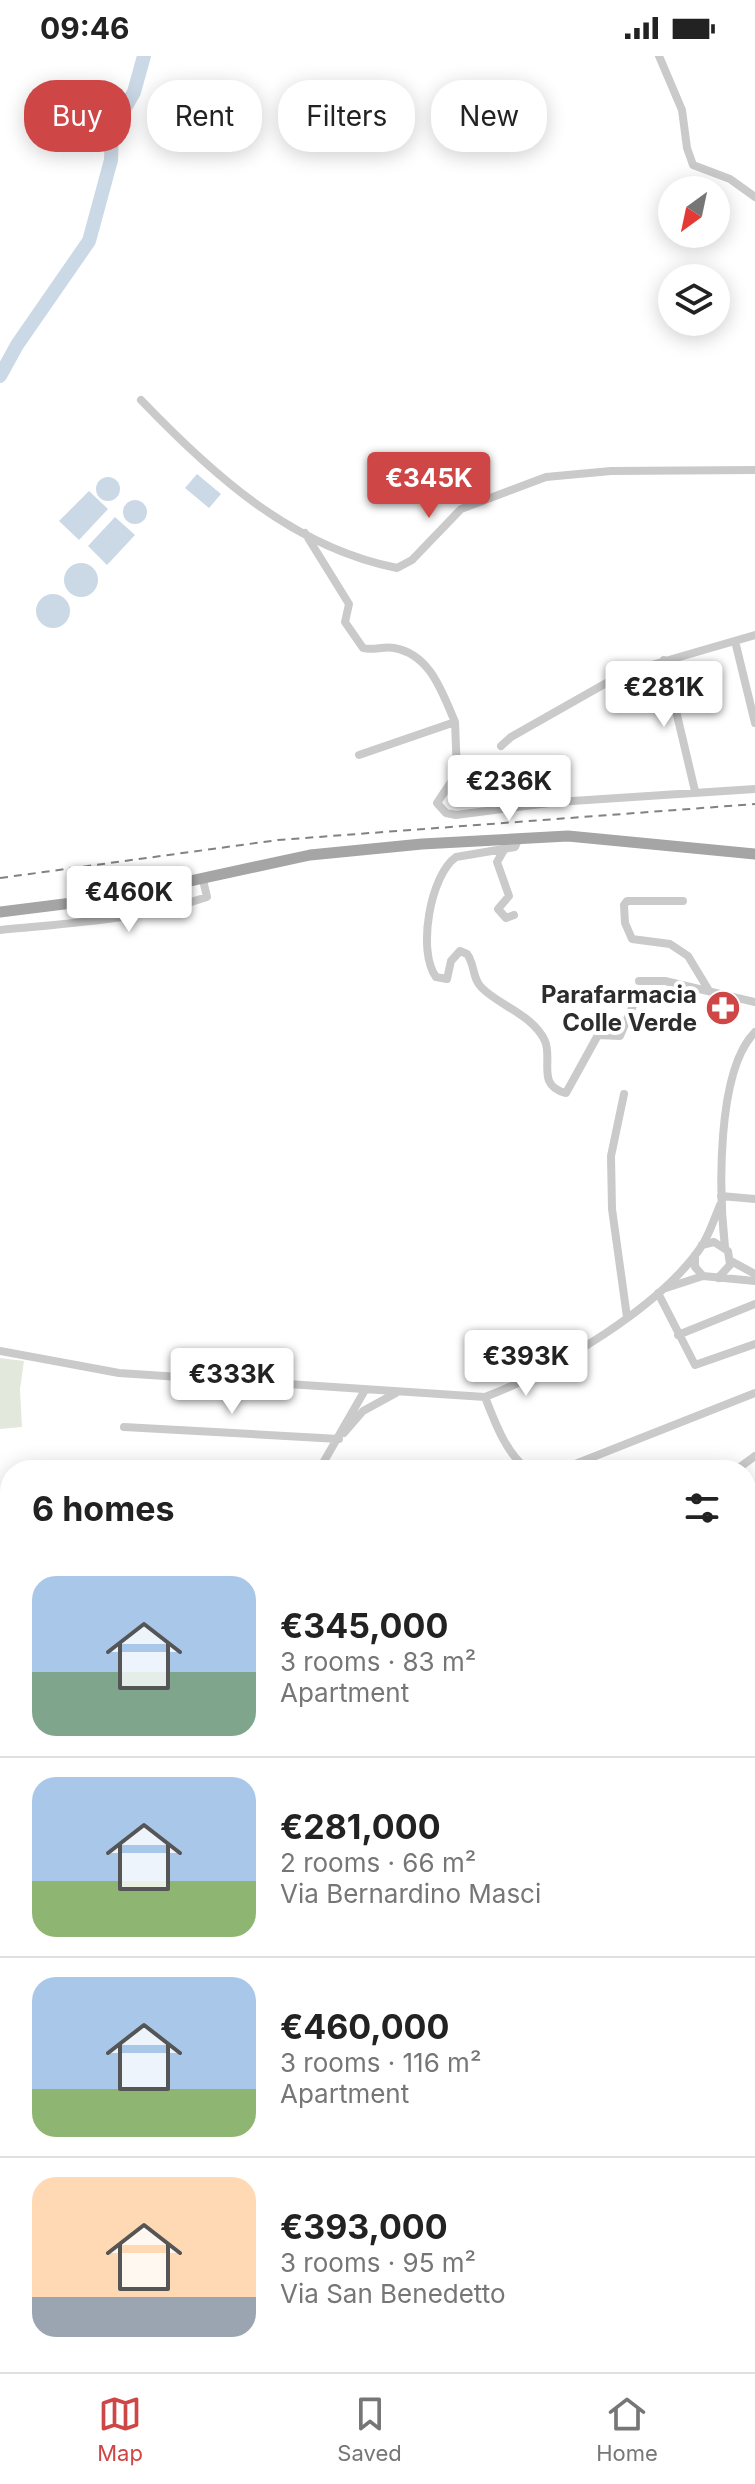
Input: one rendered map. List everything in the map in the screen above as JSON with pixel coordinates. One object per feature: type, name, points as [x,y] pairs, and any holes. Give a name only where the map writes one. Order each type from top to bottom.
[{"type":"main road","points":[[0,912],[98,901],[327,852],[519,838],[597,837],[755,854]]},
{"type":"street","points":[[659,56],[682,110],[687,148],[693,165],[730,179],[755,197]]},
{"type":"street","points":[[141,400],[200,461],[235,491],[281,523],[367,562],[397,568],[412,560],[461,509],[546,477],[611,471],[755,470]]},
{"type":"street","points":[[305,533],[349,604],[345,622],[363,648],[397,649],[419,660],[439,686],[455,722],[457,773],[437,803],[446,813],[456,815],[557,802],[755,789]]},
{"type":"street","points":[[501,746],[511,737],[624,673],[755,635]]},
{"type":"street","points":[[735,641],[755,723]]},
{"type":"street","points":[[664,660],[695,791]]},
{"type":"street","points":[[359,755],[455,722]]},
{"type":"street","points":[[519,838],[515,847],[456,857],[440,875],[432,895],[428,925],[429,967],[436,977],[447,979],[454,955],[460,951],[467,954],[482,989],[515,1009],[541,1035],[546,1043],[548,1082],[554,1090],[566,1093],[598,1035],[620,1036],[638,994]]},
{"type":"street","points":[[505,850],[497,862],[509,896],[498,909],[506,918],[514,915]]},
{"type":"street","points":[[0,930],[118,919],[167,910],[207,897],[203,880]]},
{"type":"street","points":[[683,901],[627,901],[624,905],[625,923],[632,939],[670,944],[688,956],[708,989]]},
{"type":"street","points":[[639,981],[665,981],[755,1002]]},
{"type":"street","points":[[755,1032],[736,1061],[723,1132],[720,1200],[725,1247],[731,1261],[755,1274]]},
{"type":"street","points":[[624,1094],[611,1156],[612,1196],[627,1317]]},
{"type":"street","points":[[720,1200],[755,1199]]},
{"type":"street","points":[[0,1351],[119,1373],[485,1397],[532,1379],[627,1317],[660,1291],[702,1245],[720,1200]]},
{"type":"street","points":[[702,1245],[714,1242],[725,1247]]},
{"type":"street","points":[[695,1255],[695,1267],[703,1276]]},
{"type":"street","points":[[717,1278],[728,1270],[731,1261]]},
{"type":"street","points":[[660,1291],[703,1276],[755,1281]]},
{"type":"street","points":[[660,1291],[692,1363],[699,1366],[755,1344]]},
{"type":"street","points":[[678,1335],[755,1304]]},
{"type":"street","points":[[341,1389],[353,1397],[352,1407]]},
{"type":"street","points":[[339,1439],[352,1407],[365,1390]]},
{"type":"street","points":[[363,1411],[365,1390]]},
{"type":"street","points":[[325,1460],[363,1411],[400,1391]]},
{"type":"street","points":[[585,1460],[755,1393]]},
{"type":"street","points":[[485,1397],[498,1430],[517,1460]]},
{"type":"street","points":[[124,1427],[339,1439]]},
{"type":"shaded area","points":[[0,1358],[24,1361],[20,1389],[22,1427],[0,1429]]},
{"type":"water","points":[[197,474],[221,494],[209,508],[185,488]]},
{"type":"water","points":[[108,477],[119,484],[120,489],[113,500],[108,501],[97,494],[96,489],[103,478]]},
{"type":"water","points":[[89,491],[108,509],[79,540],[59,521]]},
{"type":"water","points":[[135,500],[146,507],[147,512],[140,523],[135,524],[124,517],[123,512],[130,501]]},
{"type":"water","points":[[115,517],[135,535],[107,565],[88,546]]},
{"type":"water","points":[[81,563],[93,568],[98,580],[93,592],[81,597],[69,592],[64,580],[69,568]]},
{"type":"water","points":[[53,594],[65,599],[70,611],[65,623],[53,628],[41,623],[36,611],[41,599]]},
{"type":"waterway","points":[[0,376],[17,345],[89,241],[111,160],[112,131],[134,92],[144,56]]},
{"type":"railway","points":[[0,878],[278,840],[755,804]]},
{"type":"place","name":"Parafarmacia Colle Verde","points":[[723,1008]]}]
